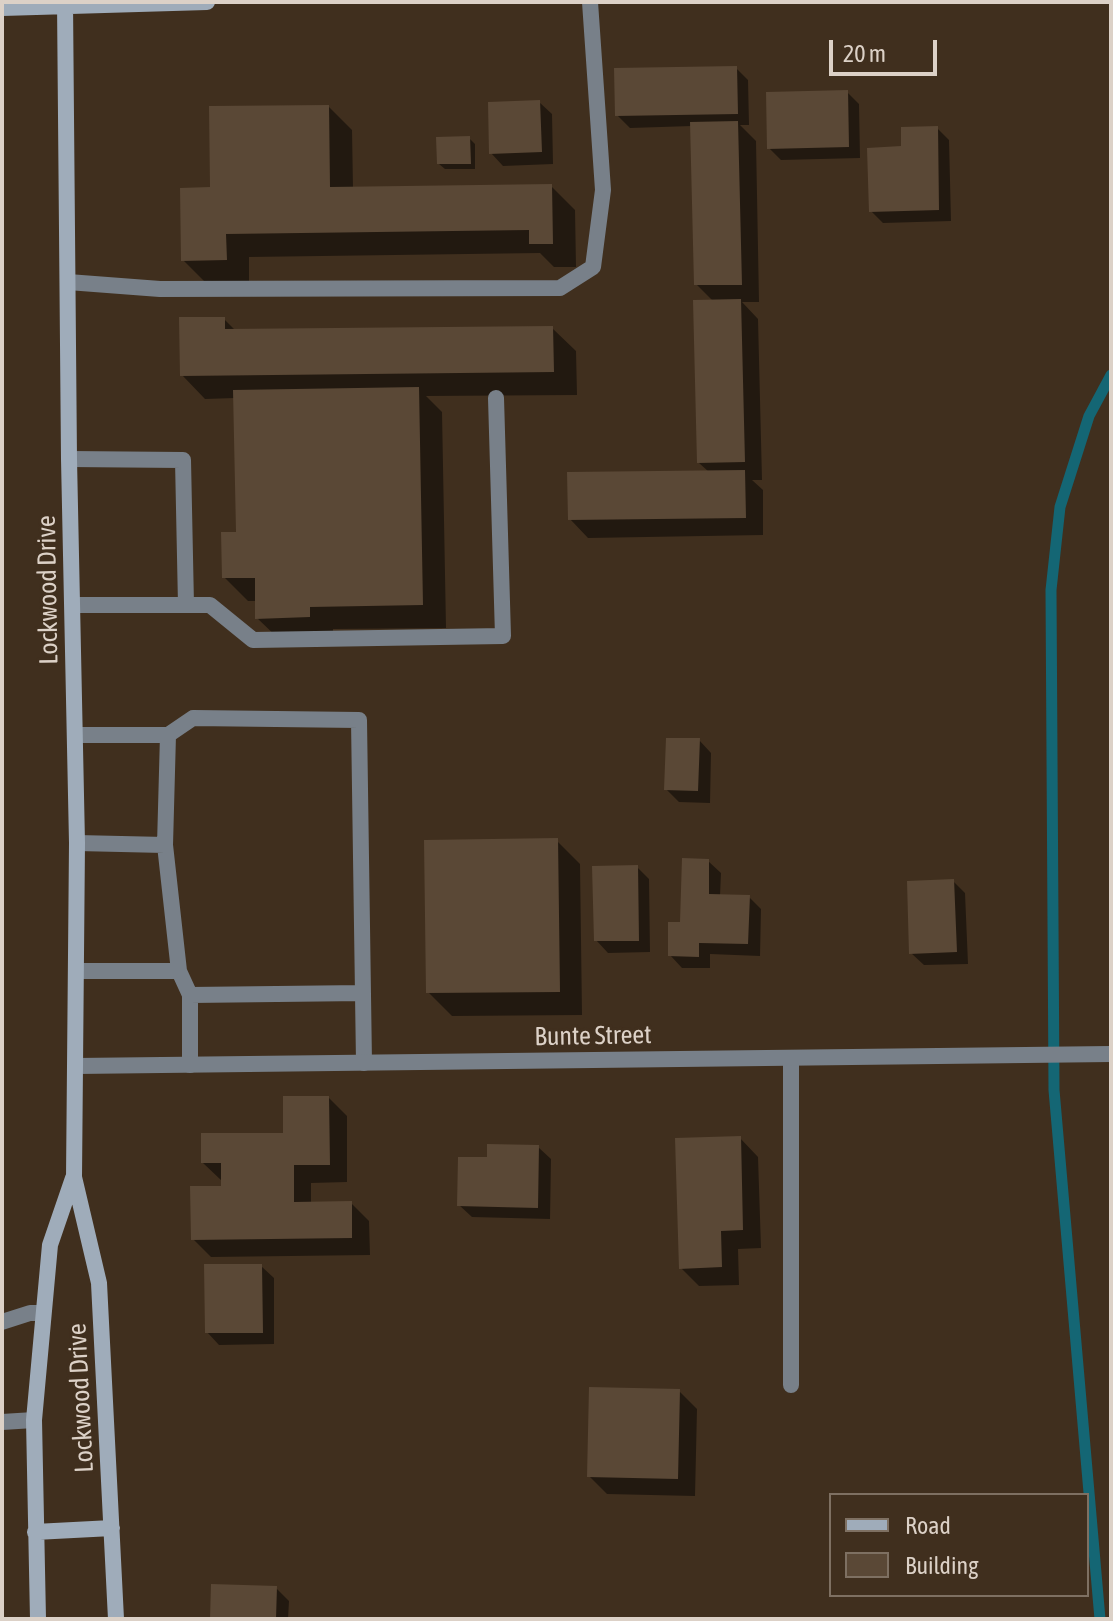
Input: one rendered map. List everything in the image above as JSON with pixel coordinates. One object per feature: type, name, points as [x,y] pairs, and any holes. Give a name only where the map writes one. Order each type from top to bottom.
[{"type":"main road","points":[[2,8],[207,2]]},
{"type":"main road","name":"Lockwood Drive","points":[[65,4],[69,459],[77,843],[74,1177],[99,1283],[116,1619]]},
{"type":"main road","name":"Lockwood Drive","points":[[38,1619],[34,1420],[50,1245],[74,1177]]},
{"type":"main road","points":[[35,1532],[112,1528]]},
{"type":"street","points":[[68,282],[160,289],[560,288],[593,267],[603,190],[590,2]]},
{"type":"street","points":[[73,605],[210,605],[253,640],[503,636],[496,398]]},
{"type":"street","points":[[69,459],[183,460],[186,605]]},
{"type":"street","points":[[75,735],[168,735],[193,718],[359,720],[364,1063]]},
{"type":"street","points":[[168,735],[165,845],[179,971],[190,995],[190,1065]]},
{"type":"street","points":[[77,843],[165,845]]},
{"type":"street","points":[[76,971],[179,971]]},
{"type":"street","points":[[190,995],[363,993]]},
{"type":"street","name":"Bunte Street","points":[[76,1066],[1111,1054]]},
{"type":"street","points":[[791,1058],[791,1385]]},
{"type":"street","points":[[2,1322],[30,1313],[43,1313]]},
{"type":"street","points":[[2,1422],[34,1420]]},
{"type":"building","points":[[737,66],[738,114],[615,116],[614,68]]},
{"type":"building","points":[[848,90],[849,147],[767,149],[766,92]]},
{"type":"building","points":[[540,100],[542,152],[489,154],[488,102]]},
{"type":"building","points":[[329,105],[330,187],[552,184],[553,244],[529,244],[529,230],[226,234],[227,260],[181,261],[180,188],[210,187],[209,106]]},
{"type":"building","points":[[738,121],[742,285],[694,285],[690,122]]},
{"type":"building","points":[[938,126],[939,210],[869,212],[867,148],[901,146],[901,127]]},
{"type":"building","points":[[470,136],[471,164],[437,164],[436,137]]},
{"type":"building","points":[[741,299],[745,462],[697,463],[693,300]]},
{"type":"building","points":[[179,317],[225,317],[225,329],[553,326],[554,372],[180,376]]},
{"type":"building","points":[[419,387],[423,605],[310,607],[310,617],[255,619],[255,578],[222,578],[221,532],[236,532],[233,390]]},
{"type":"building","points":[[745,470],[746,518],[568,520],[567,472]]},
{"type":"building","points":[[666,738],[700,738],[698,791],[664,790]]},
{"type":"building","points":[[558,838],[560,992],[426,993],[424,840]]},
{"type":"building","points":[[682,858],[709,859],[709,894],[750,895],[748,944],[699,943],[699,957],[668,956],[668,922],[680,922]]},
{"type":"building","points":[[638,865],[639,941],[594,941],[592,866]]},
{"type":"building","points":[[954,879],[957,952],[909,954],[907,881]]},
{"type":"building","points":[[283,1096],[329,1096],[330,1165],[294,1165],[294,1202],[352,1201],[352,1238],[191,1240],[190,1186],[221,1186],[221,1163],[201,1163],[201,1133],[283,1133]]},
{"type":"building","points":[[741,1136],[743,1230],[721,1231],[722,1267],[679,1269],[675,1138]]},
{"type":"building","points":[[487,1144],[539,1145],[538,1208],[457,1206],[458,1157],[487,1157]]},
{"type":"building","points":[[204,1264],[262,1264],[263,1333],[205,1333]]},
{"type":"building","points":[[589,1387],[680,1389],[678,1479],[587,1477]]},
{"type":"building","points":[[211,1584],[277,1586],[276,1619],[210,1619]]},
{"type":"waterway","points":[[1100,1619],[1054,1090],[1051,590],[1060,507],[1089,416],[1111,375]]}]
